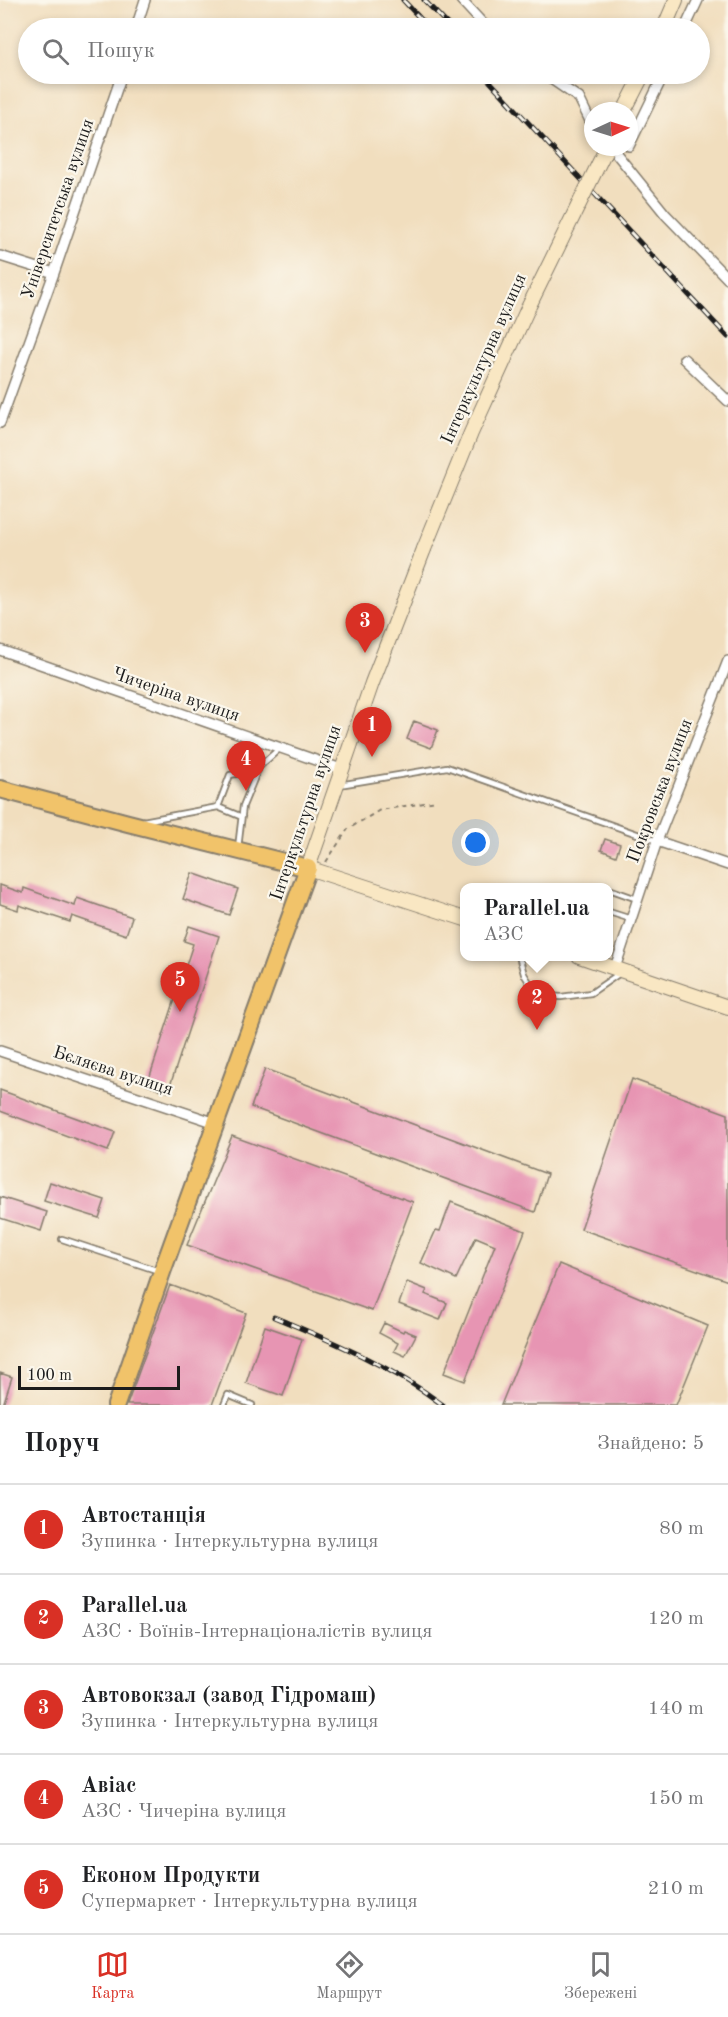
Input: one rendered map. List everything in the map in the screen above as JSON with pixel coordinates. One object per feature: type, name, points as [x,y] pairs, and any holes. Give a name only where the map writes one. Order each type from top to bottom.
[{"type":"highway","points":[[0,789],[128,824],[314,870]]},
{"type":"highway","name":"Інтеркультурна вулиця","points":[[116,1405],[216,1123],[314,870]]},
{"type":"main road","points":[[668,18],[676,0]]},
{"type":"main road","points":[[629,102],[638,84]]},
{"type":"main road","name":"Інтеркультурна вулиця","points":[[314,870],[341,769],[372,683],[471,433],[528,308],[604,156]]},
{"type":"main road","points":[[314,870],[460,917]]},
{"type":"main road","points":[[592,961],[728,1007]]},
{"type":"street","points":[[139,18],[145,0]]},
{"type":"street","points":[[461,0],[478,18]]},
{"type":"street","points":[[690,18],[698,0]]},
{"type":"street","name":"Університетська вулиця","points":[[0,423],[119,84]]},
{"type":"street","points":[[559,84],[579,98],[584,108]]},
{"type":"street","points":[[638,127],[659,84]]},
{"type":"street","points":[[619,156],[666,215],[726,272]]},
{"type":"street","points":[[0,256],[54,273]]},
{"type":"street","points":[[684,359],[728,401]]},
{"type":"street","name":"Чичеріна вулиця","points":[[0,650],[341,769]]},
{"type":"street","name":"Покровська вулиця","points":[[619,969],[631,919],[657,841],[728,661]]},
{"type":"street","points":[[657,841],[728,865]]},
{"type":"street","name":"Бєляєва вулиця","points":[[0,1051],[216,1123]]},
{"type":"lane","points":[[237,850],[243,806],[258,770],[280,748]]},
{"type":"lane","points":[[336,786],[447,767],[657,841]]},
{"type":"lane","points":[[218,807],[230,775],[258,770]]},
{"type":"lane","points":[[128,824],[218,807],[242,817]]},
{"type":"lane","points":[[613,890],[637,899]]},
{"type":"lane","points":[[613,913],[631,919]]},
{"type":"lane","points":[[520,961],[524,974],[537,995],[561,997],[591,993],[619,969]]},
{"type":"lane","points":[[62,1239],[162,1272]]},
{"type":"lane","points":[[224,1405],[228,1395],[252,1405]]},
{"type":"path","points":[[314,870],[348,829],[380,810],[437,801]]},
{"type":"building","points":[[414,721],[438,730],[431,748],[407,739]]},
{"type":"building","points":[[605,839],[620,844],[616,856],[601,850]]},
{"type":"building","points":[[192,873],[238,889],[229,915],[183,899]]},
{"type":"building","points":[[0,885],[23,893],[24,888],[75,906],[77,898],[132,917],[126,935],[72,916],[70,922],[19,905],[18,910],[0,904]]},
{"type":"building","points":[[189,926],[219,936],[168,1092],[147,1085],[193,944],[184,941]]},
{"type":"building","points":[[265,1069],[547,1174],[535,1212],[251,1107]]},
{"type":"building","points":[[632,1079],[728,1114],[728,1281],[581,1229]]},
{"type":"building","points":[[0,1090],[115,1132],[108,1151],[0,1111]]},
{"type":"building","points":[[232,1136],[413,1202],[372,1311],[187,1245]]},
{"type":"building","points":[[50,1182],[105,1200],[99,1218],[44,1201]]},
{"type":"building","points":[[0,1197],[47,1212],[41,1231],[0,1218]]},
{"type":"building","points":[[451,1202],[525,1231],[465,1381],[444,1373],[495,1245],[476,1237],[456,1279],[421,1263],[436,1230],[440,1231]]},
{"type":"building","points":[[559,1264],[708,1326],[676,1405],[501,1405]]},
{"type":"building","points":[[407,1282],[427,1290],[425,1294],[447,1303],[440,1320],[399,1304]]},
{"type":"building","points":[[170,1285],[246,1313],[212,1405],[127,1405]]},
{"type":"building","points":[[384,1323],[416,1335],[405,1356],[394,1351],[398,1343],[379,1333]]},
{"type":"building","points":[[265,1326],[302,1339],[283,1396],[246,1383]]},
{"type":"building","points":[[0,1373],[12,1377],[3,1405],[0,1405]]},
{"type":"railway","points":[[403,0],[420,18]]},
{"type":"railway","points":[[424,0],[441,18]]},
{"type":"railway","points":[[492,84],[728,337]]},
{"type":"railway","points":[[274,1317],[340,1345],[383,1367],[443,1405]]},
{"type":"place","name":"Автовокзал (завод Гідромаш)","points":[[365,653]]},
{"type":"place","name":"Автостанція","points":[[372,757]]},
{"type":"place","name":"Авіас","points":[[246,791]]},
{"type":"place","name":"Економ Продукти","points":[[180,1012]]},
{"type":"place","name":"Parallel.ua","points":[[537,1030]]}]
